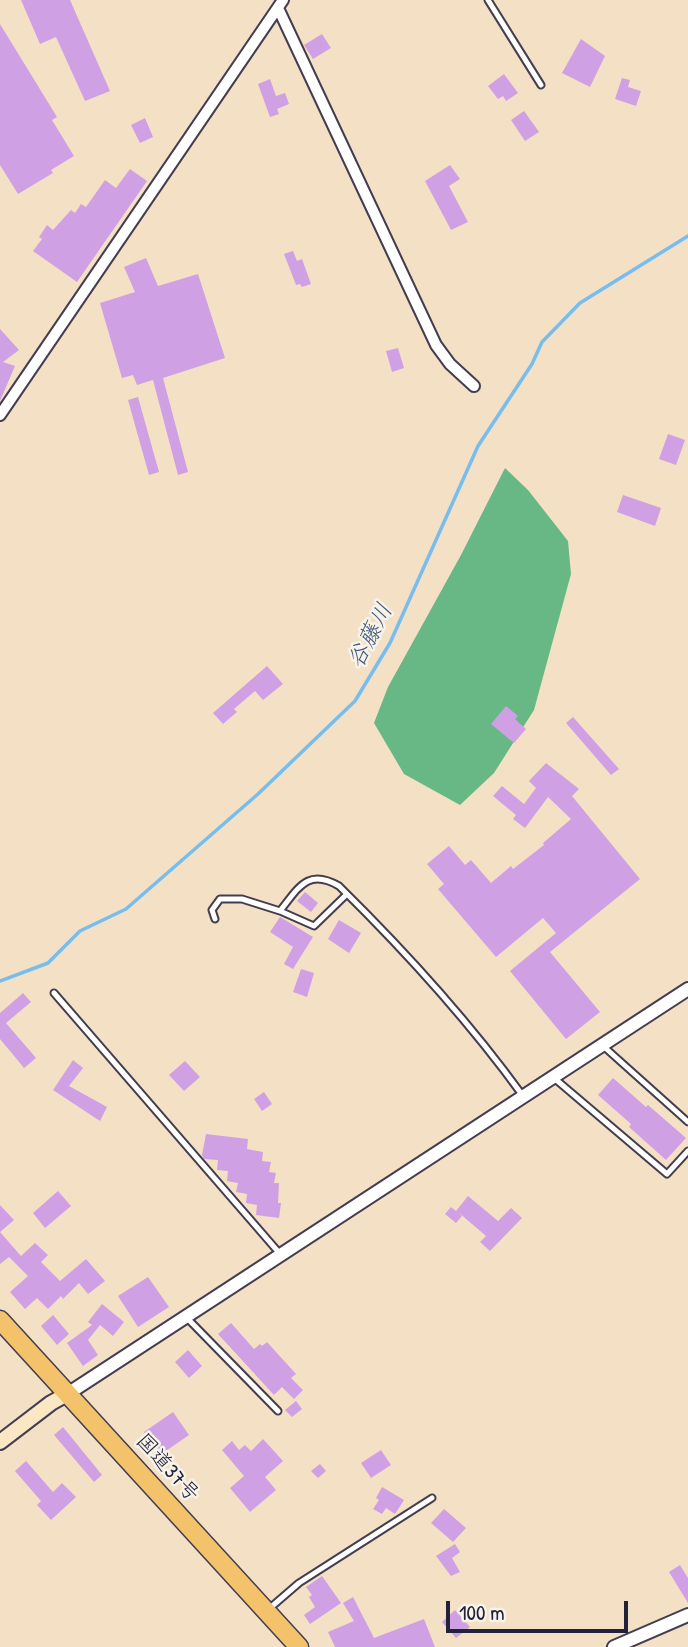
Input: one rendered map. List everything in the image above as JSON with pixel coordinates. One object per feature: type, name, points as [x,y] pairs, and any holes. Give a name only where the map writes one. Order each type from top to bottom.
[{"type":"highway","name":"国道37号","points":[[0,1320],[299,1647]]},
{"type":"main road","points":[[0,1443],[51,1403],[69,1393]]},
{"type":"street","points":[[281,4],[436,345],[450,364],[474,386]]},
{"type":"street","points":[[0,415],[281,4]]},
{"type":"street","points":[[69,1393],[688,989]]},
{"type":"street","points":[[614,1647],[688,1615]]},
{"type":"lane","points":[[488,0],[541,85]]},
{"type":"lane","points":[[280,911],[298,888],[309,880],[325,878],[339,886],[432,982],[483,1041],[524,1097]]},
{"type":"lane","points":[[215,919],[212,910],[220,899],[242,899],[280,911],[314,926],[347,894]]},
{"type":"lane","points":[[54,993],[281,1255]]},
{"type":"lane","points":[[602,1045],[688,1122]]},
{"type":"lane","points":[[553,1078],[667,1174],[688,1151]]},
{"type":"lane","points":[[186,1317],[278,1411]]},
{"type":"lane","points":[[267,1611],[299,1583],[432,1498]]},
{"type":"green space","points":[[505,468],[528,490],[568,541],[571,574],[534,710],[494,773],[460,805],[404,774],[374,723],[388,687],[461,555]]},
{"type":"building","points":[[21,0],[70,0],[110,91],[85,101],[56,37],[40,44]]},
{"type":"building","points":[[0,24],[57,117],[52,120],[74,156],[51,170],[53,173],[18,194],[0,165]]},
{"type":"building","points":[[322,34],[331,48],[313,59],[304,45]]},
{"type":"building","points":[[581,39],[605,56],[590,87],[562,73]]},
{"type":"building","points":[[504,74],[518,93],[506,101],[503,96],[498,99],[488,86]]},
{"type":"building","points":[[622,78],[630,80],[628,87],[641,91],[636,106],[615,99]]},
{"type":"building","points":[[270,79],[276,96],[285,93],[289,104],[277,109],[279,114],[270,117],[258,84]]},
{"type":"building","points":[[524,111],[539,132],[525,141],[511,120]]},
{"type":"building","points":[[145,118],[153,137],[140,143],[131,125]]},
{"type":"building","points":[[450,165],[460,179],[449,186],[468,222],[451,230],[425,181]]},
{"type":"building","points":[[130,169],[147,181],[77,282],[33,251],[42,239],[39,237],[47,225],[53,230],[71,210],[75,213],[81,204],[86,207],[105,180],[116,188]]},
{"type":"building","points":[[293,251],[297,261],[302,259],[311,284],[302,287],[300,284],[296,285],[284,254]]},
{"type":"building","points":[[146,258],[158,286],[198,274],[225,358],[163,378],[188,472],[178,475],[153,380],[137,385],[133,375],[122,378],[100,303],[135,292],[124,267]]},
{"type":"building","points":[[0,329],[19,350],[3,362],[15,366],[0,401]]},
{"type":"building","points":[[398,348],[404,368],[392,372],[386,351]]},
{"type":"building","points":[[138,397],[159,472],[149,475],[128,400]]},
{"type":"building","points":[[668,434],[685,440],[676,465],[659,459]]},
{"type":"building","points":[[623,495],[661,508],[655,526],[617,512]]},
{"type":"building","points":[[267,666],[283,684],[263,700],[255,691],[234,709],[237,712],[223,724],[213,713]]},
{"type":"building","points":[[506,706],[518,716],[515,719],[526,729],[514,743],[491,724]]},
{"type":"building","points":[[573,717],[619,769],[611,775],[566,723]]},
{"type":"building","points":[[546,763],[579,789],[572,796],[640,879],[550,952],[600,1012],[566,1039],[510,971],[556,933],[543,918],[496,957],[438,889],[444,884],[427,864],[449,846],[465,865],[471,860],[491,883],[511,866],[513,869],[544,845],[543,843],[571,819],[548,797],[525,828],[513,819],[516,815],[493,796],[502,786],[524,804],[536,788],[529,781]]},
{"type":"building","points":[[305,892],[318,903],[311,912],[297,901]]},
{"type":"building","points":[[280,917],[313,937],[293,969],[284,964],[293,947],[270,932]]},
{"type":"building","points":[[339,920],[361,933],[349,953],[328,939]]},
{"type":"building","points":[[301,969],[314,973],[307,997],[293,992]]},
{"type":"building","points":[[23,993],[31,1002],[6,1023],[36,1058],[24,1068],[0,1039],[0,1013]]},
{"type":"building","points":[[73,1060],[83,1068],[69,1086],[107,1107],[100,1121],[53,1090]]},
{"type":"building","points":[[185,1061],[200,1077],[184,1091],[169,1075]]},
{"type":"building","points":[[613,1078],[686,1138],[666,1160],[598,1095]]},
{"type":"building","points":[[264,1092],[272,1104],[262,1111],[254,1099]]},
{"type":"building","points":[[206,1134],[248,1139],[247,1149],[263,1152],[262,1161],[271,1162],[269,1172],[276,1173],[274,1183],[279,1183],[279,1218],[256,1215],[257,1205],[246,1203],[247,1194],[236,1192],[238,1183],[227,1181],[228,1171],[217,1170],[218,1160],[204,1159],[202,1155]]},
{"type":"building","points":[[58,1191],[71,1206],[45,1228],[33,1213]]},
{"type":"building","points":[[468,1196],[498,1221],[511,1208],[522,1218],[490,1251],[480,1242],[486,1236],[458,1212],[462,1216],[456,1223],[445,1214],[451,1207],[456,1211]]},
{"type":"building","points":[[0,1205],[14,1220],[0,1232]]},
{"type":"building","points":[[0,1232],[21,1256],[35,1243],[48,1255],[41,1262],[60,1281],[86,1259],[105,1281],[88,1294],[79,1283],[48,1309],[37,1298],[25,1309],[10,1292],[28,1276],[9,1257],[0,1264]]},
{"type":"building","points":[[148,1277],[169,1307],[138,1327],[118,1296]]},
{"type":"building","points":[[102,1304],[124,1322],[113,1336],[100,1325],[88,1340],[98,1355],[83,1366],[67,1343],[92,1325],[88,1322]]},
{"type":"building","points":[[53,1315],[69,1334],[57,1345],[41,1326]]},
{"type":"building","points":[[231,1323],[254,1349],[267,1342],[296,1374],[291,1378],[303,1390],[294,1399],[282,1387],[274,1395],[218,1334]]},
{"type":"building","points":[[188,1350],[202,1366],[189,1378],[175,1362]]},
{"type":"building","points":[[296,1401],[302,1409],[292,1417],[285,1410]]},
{"type":"building","points":[[173,1412],[189,1435],[160,1455],[144,1432]]},
{"type":"building","points":[[63,1427],[102,1475],[94,1482],[54,1435]]},
{"type":"building","points":[[263,1439],[283,1461],[265,1477],[276,1490],[250,1512],[230,1488],[244,1476],[222,1450],[232,1441],[239,1450],[245,1445],[251,1451]]},
{"type":"building","points":[[381,1450],[391,1465],[371,1478],[361,1463]]},
{"type":"building","points":[[26,1461],[53,1492],[62,1483],[76,1497],[51,1520],[37,1505],[41,1501],[15,1471]]},
{"type":"building","points":[[320,1464],[326,1471],[318,1478],[311,1471]]},
{"type":"building","points":[[382,1487],[404,1500],[395,1514],[386,1508],[382,1514],[373,1509],[379,1500],[376,1498]]},
{"type":"building","points":[[444,1509],[466,1528],[453,1542],[431,1523]]},
{"type":"building","points":[[455,1544],[460,1552],[452,1558],[460,1572],[451,1576],[436,1556]]},
{"type":"building","points":[[680,1565],[688,1578],[688,1603],[669,1572]]},
{"type":"building","points":[[322,1576],[341,1603],[310,1624],[304,1615],[315,1607],[309,1597],[312,1595],[306,1587]]},
{"type":"building","points":[[353,1597],[374,1638],[424,1619],[435,1647],[335,1647],[328,1632],[354,1621],[343,1603]]},
{"type":"building","points":[[455,1610],[470,1627],[456,1638],[442,1622]]},
{"type":"waterway","name":"谷藤川","points":[[0,981],[48,963],[80,931],[126,909],[258,794],[355,701],[390,643],[478,446],[532,364],[542,342],[580,303],[688,236]]}]
